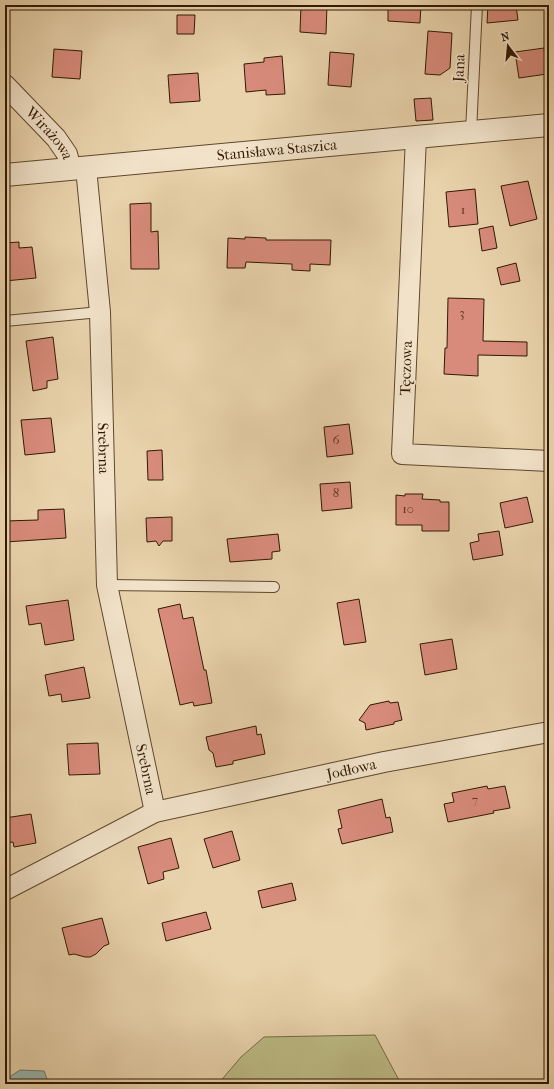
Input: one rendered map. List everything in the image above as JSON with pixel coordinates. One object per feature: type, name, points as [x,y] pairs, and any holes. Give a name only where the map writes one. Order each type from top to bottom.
[{"type":"street","name":"Wirażowa","points":[[5,84],[56,138],[79,168]]},
{"type":"street","name":"Stanisława Staszica","points":[[5,175],[416,136],[549,125]]},
{"type":"street","name":"Tęczowa","points":[[416,136],[402,454],[549,460]]},
{"type":"street","name":"Srebrna","points":[[79,168],[100,312],[107,585],[155,812]]},
{"type":"street","name":"Jodłowa","points":[[5,890],[155,812],[384,762],[549,732]]},
{"type":"lane","name":"Jana","points":[[471,132],[476,5]]},
{"type":"lane","points":[[5,321],[100,312]]},
{"type":"lane","points":[[107,585],[274,587]]},
{"type":"shaded area","points":[[375,1035],[401,1084],[218,1084],[241,1057],[264,1037]]},
{"type":"water","points":[[20,1070],[44,1071],[49,1084],[5,1084],[5,1080]]},
{"type":"building","points":[[301,5],[327,5],[326,34],[300,32]]},
{"type":"building","points":[[388,5],[421,5],[420,23],[388,21]]},
{"type":"building","points":[[488,5],[516,5],[518,20],[487,23]]},
{"type":"building","points":[[177,15],[195,15],[194,34],[177,34]]},
{"type":"building","points":[[428,31],[452,33],[450,68],[440,75],[425,74]]},
{"type":"building","points":[[544,48],[547,74],[519,78],[515,52]]},
{"type":"building","points":[[54,49],[82,51],[80,79],[52,77]]},
{"type":"building","points":[[330,52],[354,54],[351,87],[328,85]]},
{"type":"building","points":[[282,56],[285,94],[266,95],[266,90],[246,92],[244,64],[264,62],[264,58]]},
{"type":"building","points":[[198,73],[200,101],[170,103],[168,75]]},
{"type":"building","points":[[431,98],[433,120],[416,121],[414,99]]},
{"type":"building","points":[[528,181],[537,219],[510,226],[501,186]]},
{"type":"building","points":[[475,189],[478,224],[449,227],[446,192]]},
{"type":"building","points":[[151,203],[151,232],[158,231],[159,269],[131,269],[130,204]]},
{"type":"building","points":[[493,226],[497,248],[482,251],[479,229]]},
{"type":"building","points":[[245,237],[266,238],[266,240],[331,240],[330,265],[310,264],[310,271],[292,270],[292,264],[246,262],[245,268],[227,268],[228,238],[245,239]]},
{"type":"building","points":[[19,242],[19,248],[32,247],[36,278],[5,281],[5,243]]},
{"type":"building","points":[[516,263],[520,281],[501,285],[497,268]]},
{"type":"building","points":[[448,298],[484,299],[483,341],[527,342],[527,356],[478,355],[478,376],[444,374],[445,348],[447,348]]},
{"type":"building","points":[[53,337],[58,379],[47,381],[47,388],[33,391],[26,341]]},
{"type":"building","points":[[51,418],[55,452],[25,455],[21,420]]},
{"type":"building","points":[[349,424],[353,454],[327,457],[324,427]]},
{"type":"building","points":[[162,450],[163,480],[148,480],[147,451]]},
{"type":"building","points":[[350,482],[352,508],[322,511],[320,484]]},
{"type":"building","points":[[405,494],[423,494],[422,499],[449,502],[449,531],[422,531],[422,525],[396,525],[396,495],[405,496]]},
{"type":"building","points":[[527,497],[533,522],[505,528],[500,503]]},
{"type":"building","points":[[64,509],[66,538],[5,542],[5,521],[38,520],[38,510]]},
{"type":"building","points":[[172,517],[172,541],[163,541],[159,546],[156,541],[147,542],[146,518]]},
{"type":"building","points":[[499,531],[503,555],[473,560],[470,543],[479,541],[478,534]]},
{"type":"building","points":[[278,534],[280,551],[272,552],[272,559],[230,562],[227,539]]},
{"type":"building","points":[[359,599],[366,642],[344,645],[337,603]]},
{"type":"building","points":[[68,600],[74,640],[45,645],[41,623],[29,625],[26,606]]},
{"type":"building","points":[[180,604],[183,619],[193,617],[204,670],[206,670],[212,703],[194,706],[193,702],[180,705],[158,609]]},
{"type":"building","points":[[452,639],[457,669],[425,675],[420,644]]},
{"type":"building","points":[[84,667],[90,698],[62,702],[61,694],[49,696],[45,675]]},
{"type":"building","points":[[389,701],[390,703],[398,702],[402,720],[394,722],[394,724],[366,730],[365,723],[359,720],[370,705]]},
{"type":"building","points":[[256,726],[257,735],[261,734],[265,754],[233,761],[233,764],[216,767],[213,753],[209,750],[206,737]]},
{"type":"building","points":[[98,743],[100,774],[69,775],[67,744]]},
{"type":"building","points":[[487,786],[488,789],[505,786],[510,808],[493,811],[494,813],[448,822],[444,804],[454,802],[452,793]]},
{"type":"building","points":[[382,799],[386,818],[390,817],[393,832],[342,844],[338,829],[342,828],[338,810]]},
{"type":"building","points":[[31,814],[36,843],[14,847],[13,842],[5,843],[5,818]]},
{"type":"building","points":[[232,831],[240,860],[213,868],[204,839]]},
{"type":"building","points":[[171,838],[179,868],[163,872],[164,879],[148,884],[138,847]]},
{"type":"building","points":[[292,883],[296,900],[262,908],[258,891]]},
{"type":"building","points":[[206,912],[211,929],[166,941],[162,923]]},
{"type":"building","points":[[102,918],[109,944],[90,957],[74,954],[69,955],[62,928]]}]
